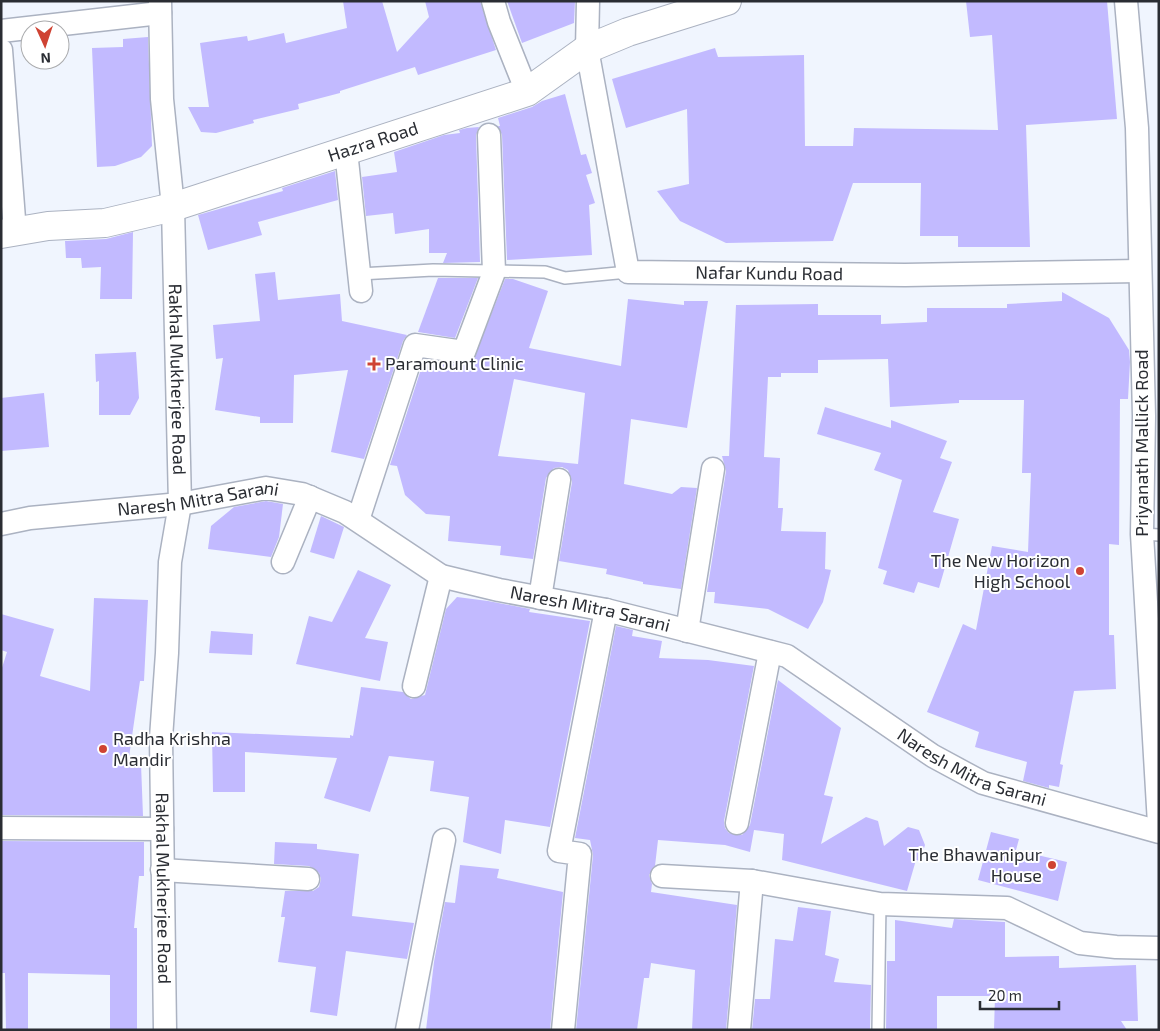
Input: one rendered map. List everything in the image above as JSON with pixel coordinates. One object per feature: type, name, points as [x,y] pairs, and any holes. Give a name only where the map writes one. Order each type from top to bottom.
[{"type":"main road","name":"Hazra Road","points":[[8,233],[48,226],[105,223],[173,207],[527,92],[587,48],[628,32],[727,1]]},
{"type":"street","points":[[493,1],[498,22],[527,92]]},
{"type":"street","points":[[588,1],[587,48],[628,272]]},
{"type":"street","name":"Priyanath Mallick Road","points":[[1126,1],[1136,128],[1139,271],[1144,416],[1151,535],[1159,824]]},
{"type":"street","points":[[1,31],[160,7]]},
{"type":"street","name":"Rakhal Mukherjee Road","points":[[160,7],[162,99],[173,207],[180,504],[170,562],[168,654],[161,738],[165,1030]]},
{"type":"street","points":[[1,50],[8,233]]},
{"type":"street","points":[[358,520],[415,345],[464,352],[494,272],[489,135]]},
{"type":"street","points":[[346,151],[360,283]]},
{"type":"street","name":"Nafar Kundu Road","points":[[628,272],[905,275],[1139,271]]},
{"type":"street","points":[[687,631],[713,470]]},
{"type":"street","points":[[540,598],[559,480]]},
{"type":"street","name":"Naresh Mitra Sarani","points":[[1,524],[30,518],[180,504],[266,488],[302,494],[345,512],[441,576],[540,598],[606,610],[787,656],[933,756],[983,783],[1159,832]]},
{"type":"street","points":[[283,562],[310,497]]},
{"type":"street","points":[[414,686],[441,576]]},
{"type":"street","points":[[563,1030],[580,854],[559,851],[606,610]]},
{"type":"street","points":[[738,823],[770,652]]},
{"type":"street","points":[[1,828],[162,829]]},
{"type":"street","points":[[407,1030],[444,840]]},
{"type":"street","points":[[162,870],[308,879]]},
{"type":"street","points":[[662,876],[752,881],[880,904],[1007,908],[1080,943],[1116,947],[1159,948]]},
{"type":"street","points":[[739,1030],[752,881]]},
{"type":"lane","points":[[360,283],[433,270],[545,272],[564,278],[628,272]]},
{"type":"lane","points":[[878,1030],[880,904]]},
{"type":"building","points":[[343,1],[382,1],[397,52],[429,17],[425,1],[480,1],[496,50],[418,75],[415,67],[340,91],[340,93],[298,104],[299,109],[253,120],[254,123],[216,133],[201,132],[188,107],[209,107],[200,43],[247,36],[248,41],[284,33],[286,43],[347,28]]},
{"type":"building","points":[[507,1],[575,1],[574,23],[522,43]]},
{"type":"building","points":[[966,1],[1107,1],[1117,119],[1026,125],[1030,247],[958,247],[958,236],[920,236],[921,183],[853,183],[833,241],[726,243],[680,221],[657,191],[689,184],[687,109],[626,128],[612,79],[715,48],[718,57],[804,55],[805,146],[853,146],[854,128],[998,130],[992,35],[970,37]]},
{"type":"building","points":[[148,37],[152,146],[141,157],[115,166],[97,167],[92,48],[123,47],[123,39]]},
{"type":"building","points":[[565,94],[581,155],[586,154],[592,173],[586,175],[595,203],[589,205],[592,255],[507,260],[502,135],[498,126],[500,126],[498,118]]},
{"type":"building","points":[[479,127],[476,135],[480,262],[443,263],[447,253],[429,253],[429,229],[395,234],[393,213],[366,216],[362,177],[397,172],[394,152],[444,135],[460,133],[459,130]]},
{"type":"building","points":[[335,171],[338,200],[258,222],[262,235],[208,250],[198,215],[283,191],[282,188]]},
{"type":"building","points":[[133,232],[132,299],[100,299],[101,267],[82,268],[81,258],[66,258],[65,241],[106,239]]},
{"type":"building","points":[[275,272],[278,300],[340,294],[342,321],[407,335],[403,341],[364,459],[331,452],[348,370],[294,375],[293,423],[260,423],[260,417],[215,410],[223,358],[216,359],[213,325],[260,321],[255,274]]},
{"type":"building","points":[[438,278],[478,278],[455,338],[418,332]]},
{"type":"building","points":[[505,279],[513,279],[548,291],[529,348],[621,366],[628,299],[684,305],[684,301],[708,301],[687,428],[631,419],[624,484],[672,494],[681,487],[697,488],[681,589],[643,584],[643,582],[606,574],[607,569],[559,561],[572,482],[568,470],[562,467],[554,468],[546,478],[533,559],[500,555],[501,546],[448,541],[450,516],[426,514],[405,495],[397,466],[390,465],[424,360],[462,365],[473,361]],"holes":[[[514,379],[585,393],[578,464],[498,456]]]},
{"type":"building","points":[[1062,292],[1109,318],[1129,350],[1130,362],[1128,399],[1120,399],[1119,545],[1109,544],[1109,635],[1114,635],[1116,689],[1074,691],[1060,764],[1063,765],[1059,787],[1049,785],[1049,788],[1023,781],[1027,762],[975,747],[979,732],[927,712],[963,624],[976,630],[992,546],[1028,552],[1031,473],[1022,473],[1024,400],[959,400],[959,403],[890,407],[888,359],[818,360],[818,373],[781,373],[781,377],[768,377],[764,457],[780,458],[778,508],[783,508],[781,531],[826,532],[825,569],[831,570],[823,602],[808,629],[768,609],[714,603],[715,592],[707,592],[726,471],[722,456],[729,456],[736,305],[818,304],[818,315],[881,315],[881,324],[927,322],[927,308],[1007,308],[1007,304],[1062,301]]},
{"type":"building","points":[[136,352],[139,398],[130,415],[99,415],[99,381],[96,382],[95,354]]},
{"type":"building","points":[[44,393],[49,447],[1,451],[1,398]]},
{"type":"building","points":[[825,407],[891,428],[891,420],[947,441],[940,458],[952,462],[933,512],[959,519],[939,588],[918,582],[914,593],[883,584],[887,571],[878,568],[902,480],[874,470],[881,453],[817,434]]},
{"type":"building","points":[[266,501],[283,504],[279,537],[271,557],[208,549],[211,526],[234,507]]},
{"type":"building","points":[[321,516],[344,527],[334,559],[310,552]]},
{"type":"building","points":[[358,570],[391,585],[365,638],[388,642],[380,681],[296,664],[309,616],[332,622]]},
{"type":"building","points":[[457,597],[530,609],[529,612],[590,621],[550,827],[505,820],[501,854],[463,842],[469,797],[430,791],[434,761],[389,756],[370,812],[324,798],[337,758],[245,752],[245,792],[213,792],[212,732],[350,738],[350,735],[353,736],[361,687],[403,692],[411,699],[425,695],[446,609]]},
{"type":"building","points":[[94,598],[148,600],[144,681],[140,681],[128,764],[141,764],[143,816],[1,815],[1,671],[7,652],[1,650],[1,614],[54,629],[40,676],[90,691]]},
{"type":"building","points":[[616,626],[633,630],[632,636],[662,641],[659,658],[708,660],[754,666],[724,821],[725,828],[729,833],[742,835],[750,825],[778,680],[841,728],[824,795],[833,797],[821,844],[866,817],[878,821],[884,846],[908,827],[919,830],[925,845],[920,861],[916,860],[907,891],[782,860],[784,834],[754,830],[750,852],[725,845],[658,840],[655,866],[649,875],[652,884],[651,892],[737,905],[726,1030],[692,1030],[695,970],[651,963],[649,978],[644,978],[637,1030],[576,1030],[593,855],[590,840],[575,838]]},
{"type":"building","points":[[211,631],[253,634],[252,655],[209,653]]},
{"type":"building","points":[[991,832],[1019,839],[1016,850],[1067,862],[1058,901],[978,880]]},
{"type":"building","points":[[1,841],[144,842],[144,876],[139,876],[134,928],[137,928],[137,1030],[110,1030],[110,975],[28,973],[28,1030],[6,1030],[5,973],[1,973]]},
{"type":"building","points":[[275,842],[317,844],[317,849],[359,854],[352,916],[414,923],[407,959],[346,951],[337,1016],[310,1012],[316,967],[278,962],[285,917],[281,917],[285,891],[313,891],[319,887],[321,879],[319,873],[309,866],[274,864]]},
{"type":"building","points":[[460,865],[499,869],[497,878],[563,892],[550,1030],[426,1030],[434,962],[445,902],[455,903]]},
{"type":"building","points":[[798,907],[831,911],[825,955],[839,959],[834,982],[871,985],[870,1030],[752,1030],[755,999],[770,999],[775,939],[793,941]]},
{"type":"building","points":[[954,919],[1005,922],[1005,957],[1059,956],[1059,968],[1136,965],[1138,1021],[1121,1021],[1127,1030],[994,1030],[995,996],[937,996],[937,1030],[886,1030],[887,961],[895,961],[895,920],[952,928]]},
{"type":"place","name":"Paramount Clinic","points":[[374,364]]},
{"type":"place","name":"The New Horizon High School","points":[[1080,571]]},
{"type":"place","name":"Radha Krishna Mandir","points":[[103,749]]},
{"type":"place","name":"The Bhawanipur House","points":[[1052,865]]}]
